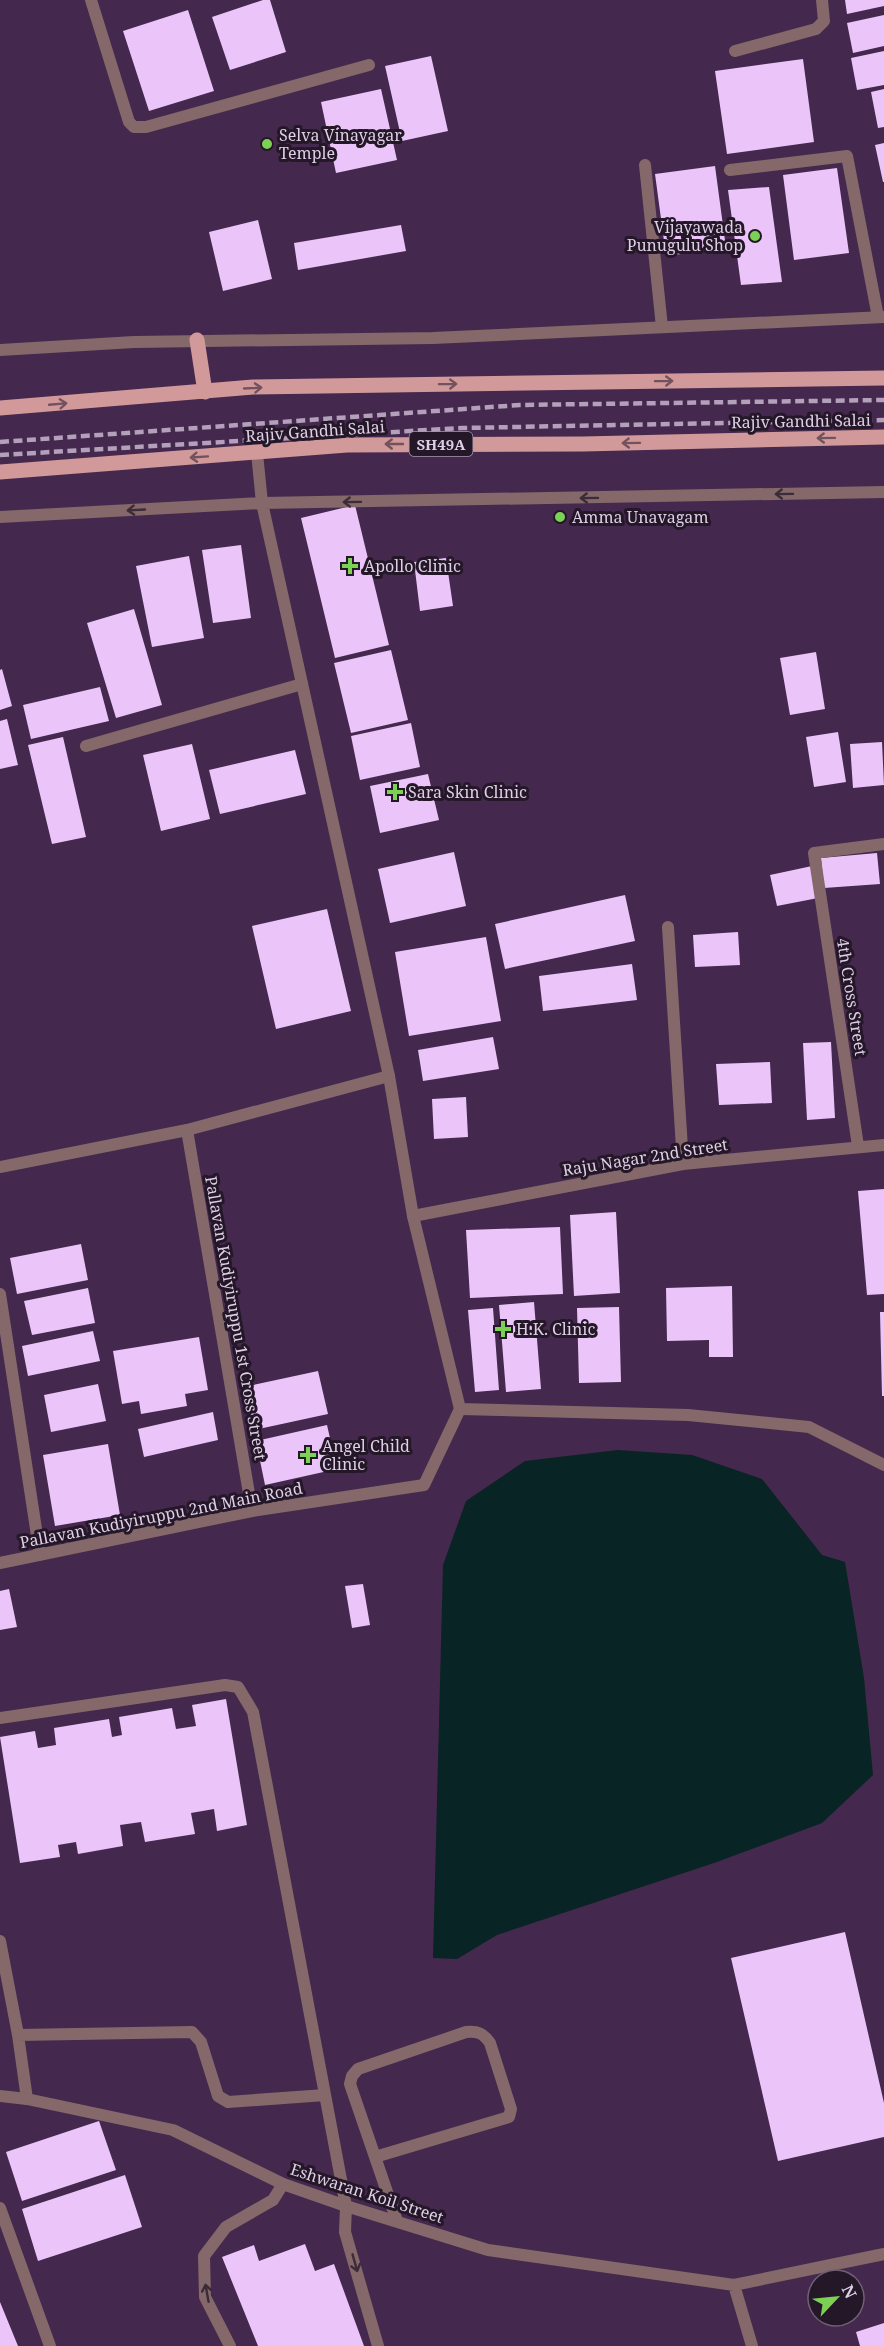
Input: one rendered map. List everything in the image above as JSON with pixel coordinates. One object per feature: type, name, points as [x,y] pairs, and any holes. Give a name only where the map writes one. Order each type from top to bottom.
[{"type":"main road","points":[[197,340],[205,392]]},
{"type":"main road","points":[[0,408],[254,387],[884,378]]},
{"type":"main road","name":"Rajiv Gandhi Salai","points":[[0,472],[347,444],[595,444],[884,437]]},
{"type":"street","points":[[91,0],[129,122],[134,127],[146,127],[369,65]]},
{"type":"street","points":[[735,51],[816,29],[824,21],[822,0]]},
{"type":"street","points":[[0,350],[197,340],[433,338],[881,317],[847,156],[730,170]]},
{"type":"street","points":[[645,165],[662,327]]},
{"type":"street","points":[[257,453],[262,503],[388,1076],[413,1216],[460,1409],[688,1415],[809,1427],[884,1466]]},
{"type":"street","points":[[0,517],[262,503],[884,492]]},
{"type":"street","points":[[86,747],[302,684]]},
{"type":"street","name":"4th Cross Street","points":[[858,1146],[814,853],[884,844]]},
{"type":"street","points":[[668,927],[683,1164]]},
{"type":"street","points":[[0,1167],[187,1130],[388,1076]]},
{"type":"street","name":"Pallavan Kudiyiruppu 1st Cross Street","points":[[187,1130],[252,1511]]},
{"type":"street","name":"Raju Nagar 2nd Street","points":[[413,1216],[683,1164],[884,1145]]},
{"type":"street","points":[[0,1294],[40,1555]]},
{"type":"street","name":"Pallavan Kudiyiruppu 2nd Main Road","points":[[0,1563],[252,1511],[423,1485],[460,1409]]},
{"type":"street","points":[[0,1718],[225,1685],[238,1687],[253,1712],[346,2206],[345,2232],[378,2346]]},
{"type":"street","points":[[0,1941],[18,2035],[27,2099]]},
{"type":"street","points":[[375,2157],[509,2117],[511,2109],[490,2043],[484,2034],[476,2031],[466,2032],[358,2069],[352,2076],[350,2084],[397,2222]]},
{"type":"street","points":[[18,2035],[192,2032],[201,2042],[218,2096],[228,2102],[325,2095]]},
{"type":"street","name":"Eshwaran Koil Street","points":[[0,2096],[27,2099],[173,2130],[283,2184],[488,2250],[734,2285],[884,2254]]},
{"type":"street","points":[[230,2346],[205,2296],[204,2256],[226,2227],[273,2200],[283,2184]]},
{"type":"street","points":[[0,2208],[50,2346]]},
{"type":"street","points":[[734,2285],[752,2346]]},
{"type":"shaded area","points":[[618,1450],[692,1455],[762,1479],[822,1555],[845,1562],[864,1678],[873,1775],[822,1823],[714,1863],[497,1935],[457,1959],[433,1958],[443,1565],[466,1501],[525,1461]]},
{"type":"building","points":[[263,0],[270,0],[286,52],[230,70],[212,17]]},
{"type":"building","points":[[845,0],[884,0],[884,6],[847,14]]},
{"type":"building","points":[[188,10],[214,91],[149,111],[123,31]]},
{"type":"building","points":[[884,15],[884,46],[853,53],[847,23]]},
{"type":"building","points":[[884,51],[884,85],[857,90],[851,58]]},
{"type":"building","points":[[431,56],[448,131],[402,141],[385,66]]},
{"type":"building","points":[[803,59],[814,142],[727,154],[715,71]]},
{"type":"building","points":[[381,89],[397,160],[336,173],[321,102]]},
{"type":"building","points":[[884,89],[884,127],[878,128],[871,92]]},
{"type":"building","points":[[884,143],[884,182],[883,182],[875,145]]},
{"type":"building","points":[[715,166],[726,248],[666,256],[655,174]]},
{"type":"building","points":[[837,168],[849,253],[794,260],[783,175]]},
{"type":"building","name":"Vijayawada Punugulu Shop","points":[[769,187],[782,282],[741,285],[728,190]]},
{"type":"building","points":[[258,220],[272,279],[223,291],[209,232]]},
{"type":"building","points":[[401,225],[406,251],[298,270],[294,243]]},
{"type":"building","points":[[355,505],[389,645],[335,658],[301,518]]},
{"type":"building","points":[[241,545],[251,618],[213,623],[202,550]]},
{"type":"building","points":[[189,556],[204,638],[152,647],[136,566]]},
{"type":"building","points":[[446,558],[453,606],[420,611],[414,562]]},
{"type":"building","points":[[134,609],[162,705],[116,718],[87,623]]},
{"type":"building","points":[[391,650],[408,720],[351,733],[334,663]]},
{"type":"building","points":[[816,652],[825,709],[790,715],[780,658]]},
{"type":"building","points":[[2,669],[12,706],[0,710],[0,670]]},
{"type":"building","points":[[100,687],[109,721],[31,739],[23,705]]},
{"type":"building","points":[[7,719],[18,765],[0,769],[0,721]]},
{"type":"building","points":[[411,723],[420,767],[360,780],[351,736]]},
{"type":"building","points":[[838,732],[846,782],[814,787],[806,737]]},
{"type":"building","points":[[63,737],[86,837],[52,844],[28,745]]},
{"type":"building","points":[[882,742],[884,785],[853,788],[850,744]]},
{"type":"building","points":[[192,744],[210,819],[161,831],[143,755]]},
{"type":"building","points":[[295,750],[306,794],[220,814],[209,770]]},
{"type":"building","points":[[428,774],[439,820],[380,833],[370,786]]},
{"type":"building","points":[[454,852],[466,906],[390,923],[378,869]]},
{"type":"building","points":[[877,853],[880,884],[824,888],[821,858]]},
{"type":"building","points":[[812,866],[818,898],[777,906],[770,875]]},
{"type":"building","points":[[625,895],[635,941],[505,969],[495,924]]},
{"type":"building","points":[[327,909],[351,1011],[276,1029],[252,926]]},
{"type":"building","points":[[738,932],[740,965],[695,967],[693,935]]},
{"type":"building","points":[[486,937],[501,1021],[409,1036],[395,952]]},
{"type":"building","points":[[632,964],[637,1000],[543,1011],[539,976]]},
{"type":"building","points":[[493,1037],[499,1069],[423,1081],[418,1050]]},
{"type":"building","points":[[831,1042],[835,1118],[807,1120],[803,1043]]},
{"type":"building","points":[[770,1062],[772,1103],[719,1105],[716,1064]]},
{"type":"building","points":[[466,1097],[468,1137],[434,1139],[432,1099]]},
{"type":"building","points":[[884,1189],[884,1294],[867,1295],[858,1191]]},
{"type":"building","points":[[616,1212],[620,1293],[574,1296],[570,1215]]},
{"type":"building","points":[[560,1227],[563,1294],[470,1298],[466,1230]]},
{"type":"building","points":[[81,1244],[88,1280],[17,1294],[10,1258]]},
{"type":"building","points":[[732,1286],[733,1357],[709,1357],[709,1340],[667,1341],[666,1288]]},
{"type":"building","points":[[88,1288],[95,1323],[32,1335],[24,1301]]},
{"type":"building","points":[[534,1302],[541,1389],[506,1392],[499,1305]]},
{"type":"building","points":[[619,1307],[621,1382],[579,1383],[577,1308]]},
{"type":"building","points":[[493,1308],[499,1390],[475,1392],[468,1310]]},
{"type":"building","points":[[880,1312],[884,1312],[884,1396],[882,1396]]},
{"type":"building","points":[[93,1331],[100,1361],[28,1376],[22,1346]]},
{"type":"building","points":[[199,1337],[208,1390],[185,1394],[187,1406],[141,1414],[139,1401],[122,1404],[113,1351]]},
{"type":"building","points":[[318,1371],[328,1414],[254,1430],[244,1387]]},
{"type":"building","points":[[98,1384],[106,1421],[51,1432],[44,1395]]},
{"type":"building","points":[[213,1412],[218,1440],[144,1457],[138,1429]]},
{"type":"building","points":[[327,1425],[337,1469],[265,1485],[256,1441]]},
{"type":"building","points":[[108,1444],[120,1515],[55,1526],[43,1455]]},
{"type":"building","points":[[363,1584],[370,1625],[352,1628],[345,1586]]},
{"type":"building","points":[[9,1589],[17,1627],[0,1630],[0,1591]]},
{"type":"building","points":[[226,1699],[247,1825],[217,1831],[214,1809],[191,1813],[195,1834],[145,1842],[141,1822],[120,1825],[123,1846],[78,1854],[76,1842],[58,1845],[60,1857],[20,1863],[0,1737],[35,1731],[38,1748],[56,1745],[54,1728],[109,1719],[112,1737],[122,1735],[119,1717],[172,1708],[176,1729],[196,1726],[192,1705]]},
{"type":"building","points":[[845,1932],[884,2103],[884,2137],[778,2161],[731,1958]]},
{"type":"building","points":[[99,2121],[116,2170],[22,2201],[6,2152]]},
{"type":"building","points":[[125,2175],[142,2227],[38,2261],[22,2209]]},
{"type":"building","points":[[305,2244],[315,2271],[334,2264],[364,2346],[258,2346],[222,2257],[254,2245],[259,2261]]},
{"type":"building","points":[[0,2302],[18,2346],[0,2346]]},
{"type":"building","points":[[884,2323],[884,2346],[860,2346],[856,2332]]},
{"type":"railway","points":[[0,442],[520,405],[884,400]]},
{"type":"railway","points":[[0,455],[462,428],[884,420]]},
{"type":"place","name":"Selva Vinayagar Temple","points":[[267,144]]},
{"type":"place","name":"Vijayawada Punugulu Shop","points":[[755,236]]},
{"type":"place","name":"Amma Unavagam","points":[[560,517]]},
{"type":"place","name":"Apollo Clinic","points":[[350,566]]},
{"type":"place","name":"Sara Skin Clinic","points":[[395,792]]},
{"type":"place","name":"H.K. Clinic","points":[[503,1329]]},
{"type":"place","name":"Angel Child Clinic","points":[[308,1455]]}]
